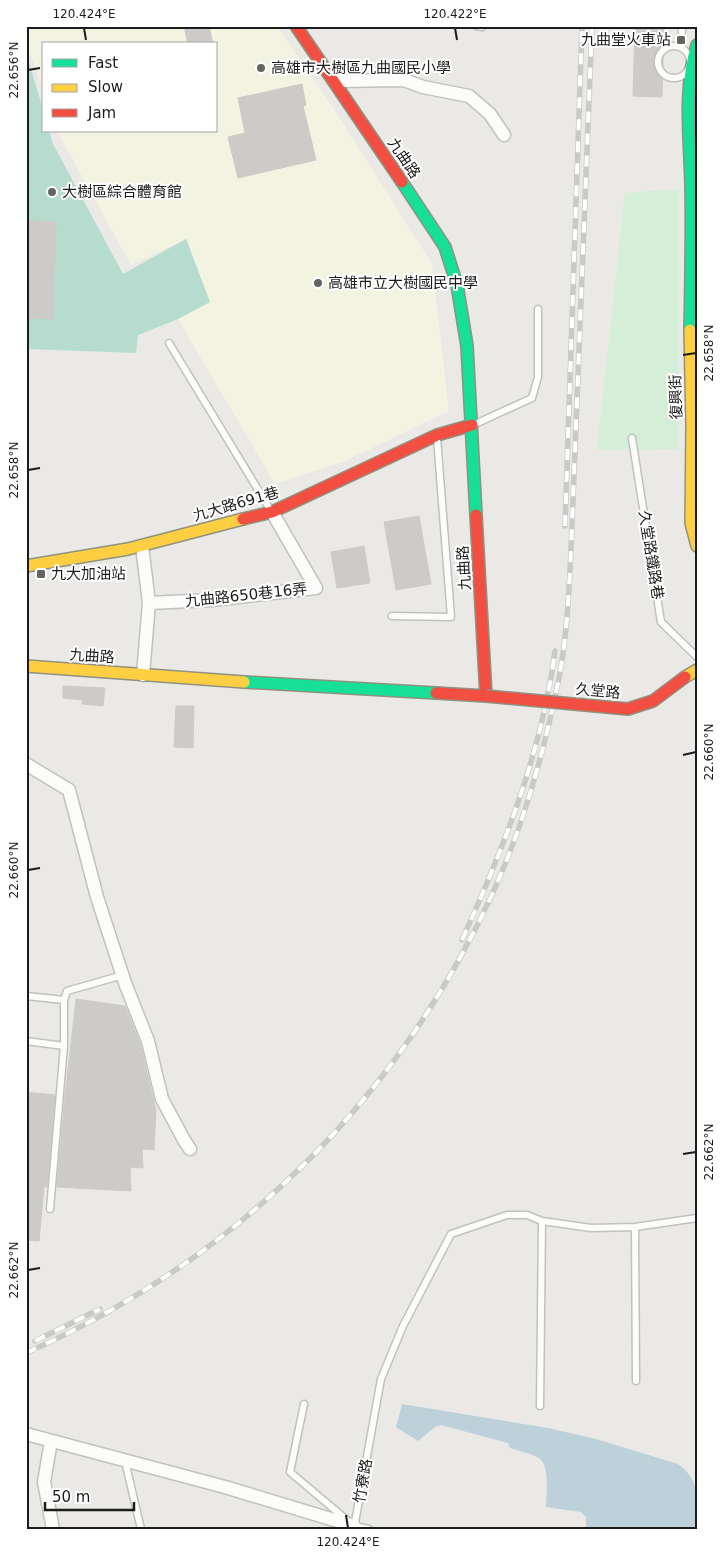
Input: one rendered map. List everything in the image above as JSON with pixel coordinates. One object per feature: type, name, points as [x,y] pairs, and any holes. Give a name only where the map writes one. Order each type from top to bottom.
[{"type":"street","name":"九曲路","points":[[26,666],[266,684],[486,696],[467,346],[457,285],[445,247],[296,26]]},
{"type":"street","name":"復興街","points":[[697,45],[690,92],[694,246],[690,364],[694,426],[691,523],[697,546]]},
{"type":"street","points":[[334,81],[404,80],[423,87],[469,96],[490,114],[504,135]]},
{"type":"street","name":"九大路691巷","points":[[26,566],[142,546],[272,512],[437,435],[472,425]]},
{"type":"street","name":"九曲路650巷16弄","points":[[149,603],[212,600],[316,588],[272,512]]},
{"type":"street","points":[[142,546],[149,603],[143,675]]},
{"type":"street","name":"久堂路","points":[[486,696],[628,709],[653,701],[697,670]]},
{"type":"street","points":[[26,764],[69,790],[97,897],[123,975],[148,1041],[162,1099],[190,1149]]},
{"type":"street","name":"竹寮路","points":[[26,1434],[225,1487],[354,1528]]},
{"type":"street","points":[[51,1442],[44,1482],[55,1528]]},
{"type":"lane","points":[[681,47],[682,26]]},
{"type":"lane","points":[[671,46],[681,47],[689,54],[694,63],[687,73],[678,78],[668,77],[660,70],[658,60],[662,51],[671,46]]},
{"type":"lane","points":[[472,425],[532,398],[538,376],[538,309]]},
{"type":"lane","points":[[169,343],[272,512]]},
{"type":"lane","points":[[392,616],[451,617],[437,435]]},
{"type":"lane","name":"久堂路鐵路巷","points":[[632,438],[661,622],[697,657]]},
{"type":"lane","points":[[50,1208],[64,1046],[64,1000],[67,991],[123,975]]},
{"type":"lane","points":[[26,996],[64,1000]]},
{"type":"lane","points":[[26,1041],[64,1046]]},
{"type":"lane","name":"竹寮路","points":[[354,1528],[381,1379],[403,1326],[451,1234],[507,1216],[528,1214],[542,1221],[577,1227],[635,1227],[697,1218]]},
{"type":"lane","points":[[540,1406],[542,1221]]},
{"type":"lane","points":[[635,1227],[636,1381]]},
{"type":"lane","points":[[304,1404],[290,1472],[354,1528],[368,1529]]},
{"type":"lane","points":[[125,1461],[141,1529]]},
{"type":"shaded area","name":"高雄市立大樹國民中學","points":[[26,26],[277,26],[336,112],[432,264],[449,411],[345,461],[275,484],[178,319],[209,302],[187,239],[131,265],[58,132],[218,132],[218,42],[42,42],[42,86],[26,42]]},
{"type":"shaded area","points":[[679,189],[679,449],[597,450],[625,193]]},
{"type":"green space","name":"大樹區綜合體育館","points":[[26,52],[42,106],[42,132],[49,132],[53,144],[123,274],[186,239],[210,302],[178,319],[138,335],[136,353],[26,349]]},
{"type":"water","points":[[402,1404],[548,1428],[596,1439],[678,1464],[686,1471],[695,1485],[697,1529],[586,1529],[586,1517],[581,1512],[546,1507],[546,1472],[541,1460],[537,1457],[510,1448],[508,1443],[441,1425],[435,1427],[418,1441],[396,1427]]},
{"type":"building","points":[[184,26],[209,26],[213,42],[188,42]]},
{"type":"building","points":[[635,26],[664,26],[662,97],[633,96]]},
{"type":"building","points":[[302,84],[306,105],[303,106],[316,160],[238,178],[228,137],[245,133],[238,98]]},
{"type":"building","points":[[26,220],[56,222],[53,319],[26,318]]},
{"type":"building","points":[[419,516],[431,584],[396,590],[384,522]]},
{"type":"building","points":[[364,546],[370,583],[337,588],[331,552]]},
{"type":"building","points":[[63,686],[105,688],[103,706],[82,704],[83,700],[63,698]]},
{"type":"building","points":[[176,706],[194,706],[193,748],[174,747]]},
{"type":"building","points":[[76,999],[125,1006],[140,1043],[156,1110],[154,1150],[142,1149],[143,1168],[130,1167],[131,1191],[57,1187]]},
{"type":"building","points":[[26,1092],[55,1095],[47,1187],[44,1187],[39,1241],[26,1240]]},
{"type":"railway","points":[[565,526],[582,26]]},
{"type":"railway","points":[[26,1353],[102,1315],[173,1272],[239,1223],[300,1169],[355,1109],[406,1044],[451,974],[502,872],[523,816],[540,759],[560,673],[566,627],[571,550],[592,26]]},
{"type":"railway","points":[[462,940],[506,834],[531,762],[541,726],[555,651]]},
{"type":"railway","points":[[35,1341],[100,1309]]},
{"type":"traffic: fast","points":[[690,330],[691,185],[688,114],[690,79],[697,45]]},
{"type":"traffic: fast","points":[[402,182],[445,247],[457,285],[467,346],[476,515]]},
{"type":"traffic: fast","points":[[244,682],[436,693]]},
{"type":"traffic: slow","points":[[690,330],[692,426],[691,523],[697,546]]},
{"type":"traffic: slow","points":[[26,566],[128,549],[243,519]]},
{"type":"traffic: slow","points":[[26,666],[244,682]]},
{"type":"traffic: slow","points":[[685,677],[697,670]]},
{"type":"traffic: jam","points":[[296,26],[402,182]]},
{"type":"traffic: jam","points":[[243,519],[272,512],[437,435],[472,425]]},
{"type":"traffic: jam","points":[[436,693],[486,696],[476,515]]},
{"type":"traffic: jam","points":[[486,696],[628,709],[653,701],[685,677]]},
{"type":"place","name":"九曲堂火車站","points":[[681,40]]},
{"type":"place","name":"高雄市大樹區九曲國民小學","points":[[261,68]]},
{"type":"place","name":"大樹區綜合體育館","points":[[52,192]]},
{"type":"place","name":"高雄市立大樹國民中學","points":[[318,283]]},
{"type":"place","name":"九大加油站","points":[[41,574]]}]
